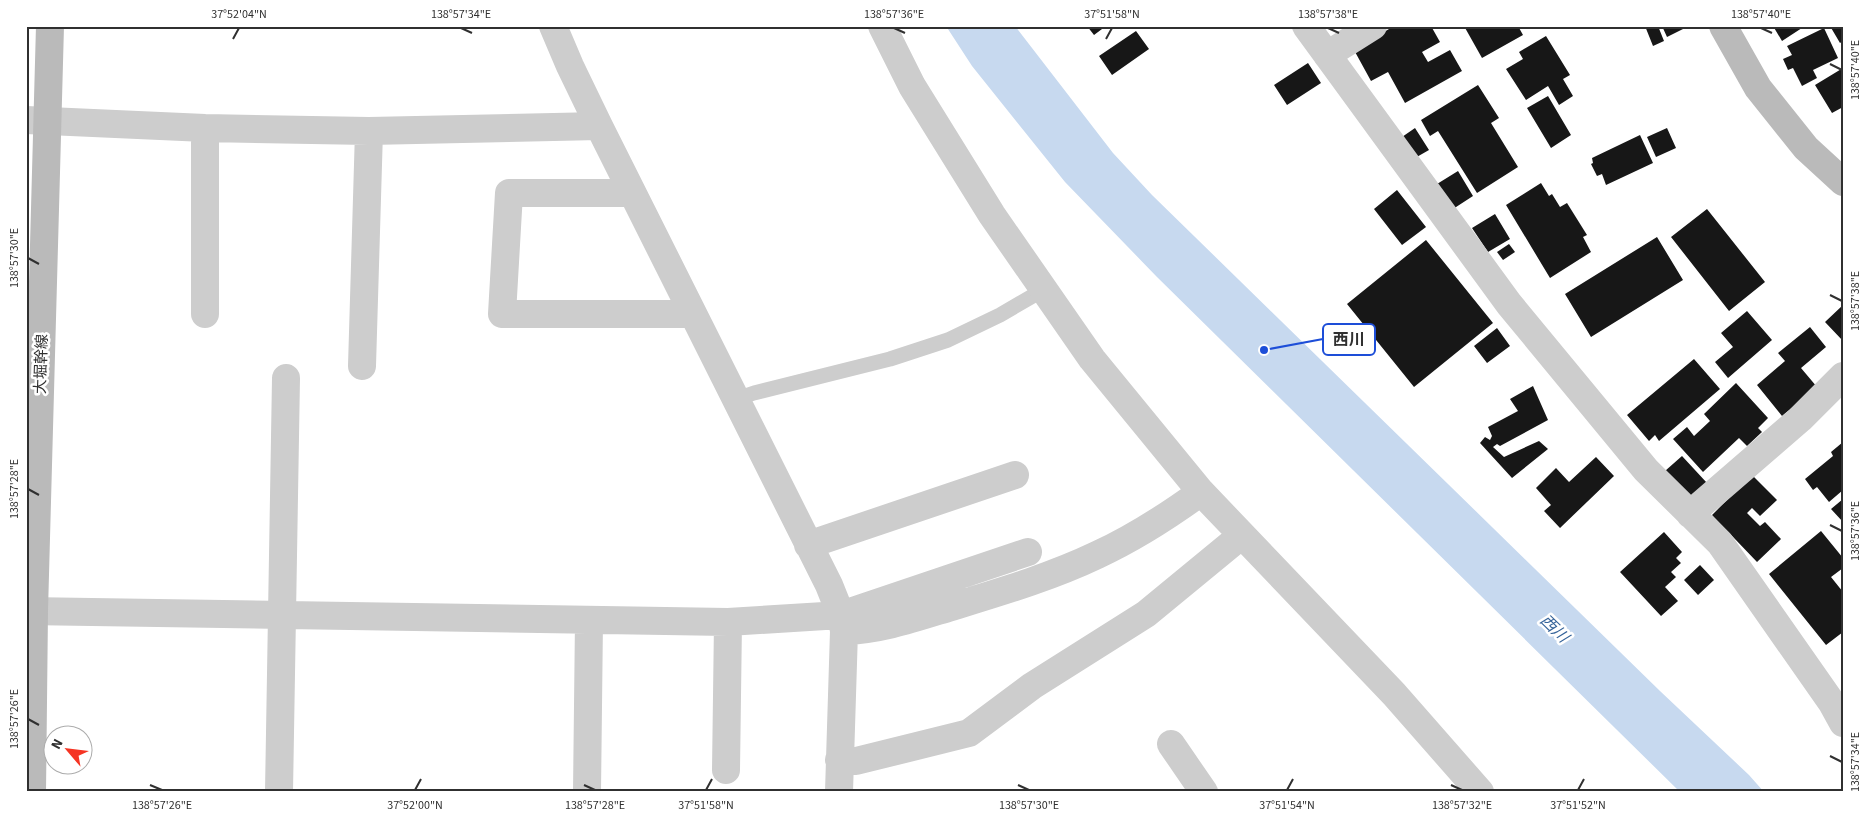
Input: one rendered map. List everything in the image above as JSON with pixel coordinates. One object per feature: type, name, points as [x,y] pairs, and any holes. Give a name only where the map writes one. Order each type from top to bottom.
[{"type":"street","name":"大堀幹線","points":[[32,792],[30,611],[37,121],[50,26]]},
{"type":"street","points":[[553,26],[570,66],[632,193],[829,585],[842,623],[839,792]]},
{"type":"street","points":[[882,26],[912,86],[992,215],[1092,359],[1201,492],[1394,694],[1480,792]]},
{"type":"street","points":[[1306,26],[1509,304],[1646,470],[1720,543],[1832,703],[1843,723]]},
{"type":"street","points":[[1327,55],[1373,26]]},
{"type":"street","points":[[1724,26],[1758,88],[1806,148],[1843,182]]},
{"type":"street","points":[[37,121],[205,128],[369,131],[599,126]]},
{"type":"street","points":[[205,128],[205,314]]},
{"type":"street","points":[[362,366],[369,131]]},
{"type":"street","points":[[632,193],[509,193],[502,314],[692,314]]},
{"type":"street","points":[[1690,514],[1800,419],[1843,376]]},
{"type":"street","points":[[279,792],[286,378]]},
{"type":"street","points":[[808,545],[1015,475]]},
{"type":"street","points":[[842,623],[859,630],[889,626],[1009,589],[1088,559],[1156,524],[1201,492]]},
{"type":"street","points":[[839,760],[856,761],[969,733],[1032,686],[1146,614],[1242,536]]},
{"type":"street","points":[[30,611],[842,623],[1028,552]]},
{"type":"street","points":[[587,792],[589,620]]},
{"type":"street","points":[[726,770],[728,622]]},
{"type":"street","points":[[1171,744],[1204,792]]},
{"type":"lane","points":[[736,399],[890,360],[948,340],[1000,315],[1043,290]]},
{"type":"water","points":[[946,26],[1015,26],[1113,153],[1152,195],[1660,691],[1749,775],[1764,792],[1680,792],[1157,277],[1065,182],[972,66]]},
{"type":"building","points":[[1087,26],[1106,26],[1094,35]]},
{"type":"building","points":[[1394,26],[1431,26],[1440,42],[1422,52],[1428,62],[1450,50],[1462,71],[1405,103],[1388,72],[1371,81],[1354,50]]},
{"type":"building","points":[[1464,26],[1518,26],[1523,35],[1482,58]]},
{"type":"building","points":[[1645,26],[1658,26],[1664,41],[1653,46]]},
{"type":"building","points":[[1662,26],[1689,26],[1667,37]]},
{"type":"building","points":[[1773,26],[1805,26],[1782,41]]},
{"type":"building","points":[[1830,26],[1843,26],[1843,41],[1840,43]]},
{"type":"building","points":[[1824,28],[1838,58],[1813,70],[1817,78],[1802,86],[1793,68],[1788,70],[1783,59],[1792,55],[1787,46]]},
{"type":"building","points":[[1136,31],[1149,49],[1112,75],[1099,56]]},
{"type":"building","points":[[1546,36],[1570,75],[1563,79],[1573,96],[1559,105],[1548,86],[1526,100],[1506,69],[1523,59],[1519,52]]},
{"type":"building","points":[[1308,63],[1321,83],[1287,105],[1274,85]]},
{"type":"building","points":[[1843,68],[1843,107],[1832,113],[1815,85]]},
{"type":"building","points":[[1478,85],[1499,118],[1491,123],[1518,167],[1477,193],[1438,131],[1430,136],[1421,120]]},
{"type":"building","points":[[1548,96],[1571,135],[1551,148],[1527,108]]},
{"type":"building","points":[[1415,128],[1429,150],[1415,158],[1402,137]]},
{"type":"building","points":[[1667,128],[1676,148],[1656,157],[1647,137]]},
{"type":"building","points":[[1640,135],[1653,163],[1606,185],[1602,174],[1597,176],[1591,164],[1593,163],[1592,158]]},
{"type":"building","points":[[1458,171],[1473,196],[1453,209],[1437,184]]},
{"type":"building","points":[[1541,183],[1549,196],[1552,194],[1560,207],[1567,203],[1587,235],[1583,237],[1591,252],[1550,278],[1506,205]]},
{"type":"building","points":[[1397,190],[1426,227],[1402,245],[1374,209]]},
{"type":"building","points":[[1707,209],[1765,282],[1729,311],[1671,237]]},
{"type":"building","points":[[1495,214],[1510,239],[1488,252],[1472,228]]},
{"type":"building","points":[[1657,237],[1683,280],[1591,337],[1565,294]]},
{"type":"building","points":[[1426,240],[1493,323],[1414,387],[1347,304]]},
{"type":"building","points":[[1509,244],[1515,252],[1503,260],[1497,252]]},
{"type":"building","points":[[1843,305],[1843,341],[1825,322]]},
{"type":"building","points":[[1747,311],[1772,340],[1728,378],[1715,362],[1733,347],[1721,333]]},
{"type":"building","points":[[1810,327],[1826,347],[1801,368],[1817,387],[1782,416],[1757,385],[1785,361],[1778,353]]},
{"type":"building","points":[[1497,328],[1510,346],[1487,363],[1474,346]]},
{"type":"building","points":[[1694,359],[1720,389],[1659,441],[1655,435],[1649,441],[1627,415]]},
{"type":"building","points":[[1736,383],[1768,418],[1758,428],[1762,432],[1747,446],[1739,438],[1703,472],[1673,439],[1687,427],[1694,436],[1710,421],[1704,414]]},
{"type":"building","points":[[1533,386],[1548,420],[1500,446],[1497,444],[1493,447],[1504,457],[1539,441],[1548,449],[1512,478],[1480,443],[1485,437],[1490,440],[1492,436],[1488,427],[1518,411],[1510,399]]},
{"type":"building","points":[[1843,442],[1843,490],[1829,502],[1817,487],[1813,490],[1805,479],[1833,456],[1831,452]]},
{"type":"building","points":[[1682,456],[1707,483],[1690,498],[1665,471]]},
{"type":"building","points":[[1596,457],[1614,476],[1560,528],[1544,511],[1551,505],[1536,488],[1556,468],[1569,482]]},
{"type":"building","points":[[1752,475],[1777,500],[1760,516],[1752,508],[1747,513],[1760,526],[1765,522],[1781,539],[1757,562],[1712,515]]},
{"type":"building","points":[[1843,499],[1843,522],[1831,509]]},
{"type":"building","points":[[1821,531],[1843,558],[1843,568],[1831,577],[1843,592],[1843,632],[1826,645],[1769,574]]},
{"type":"building","points":[[1664,532],[1682,552],[1676,558],[1681,563],[1671,572],[1676,577],[1665,587],[1678,601],[1661,616],[1620,572]]},
{"type":"building","points":[[1700,565],[1714,580],[1698,595],[1684,580]]},
{"type":"place","name":"西川","points":[[1264,350]]}]
